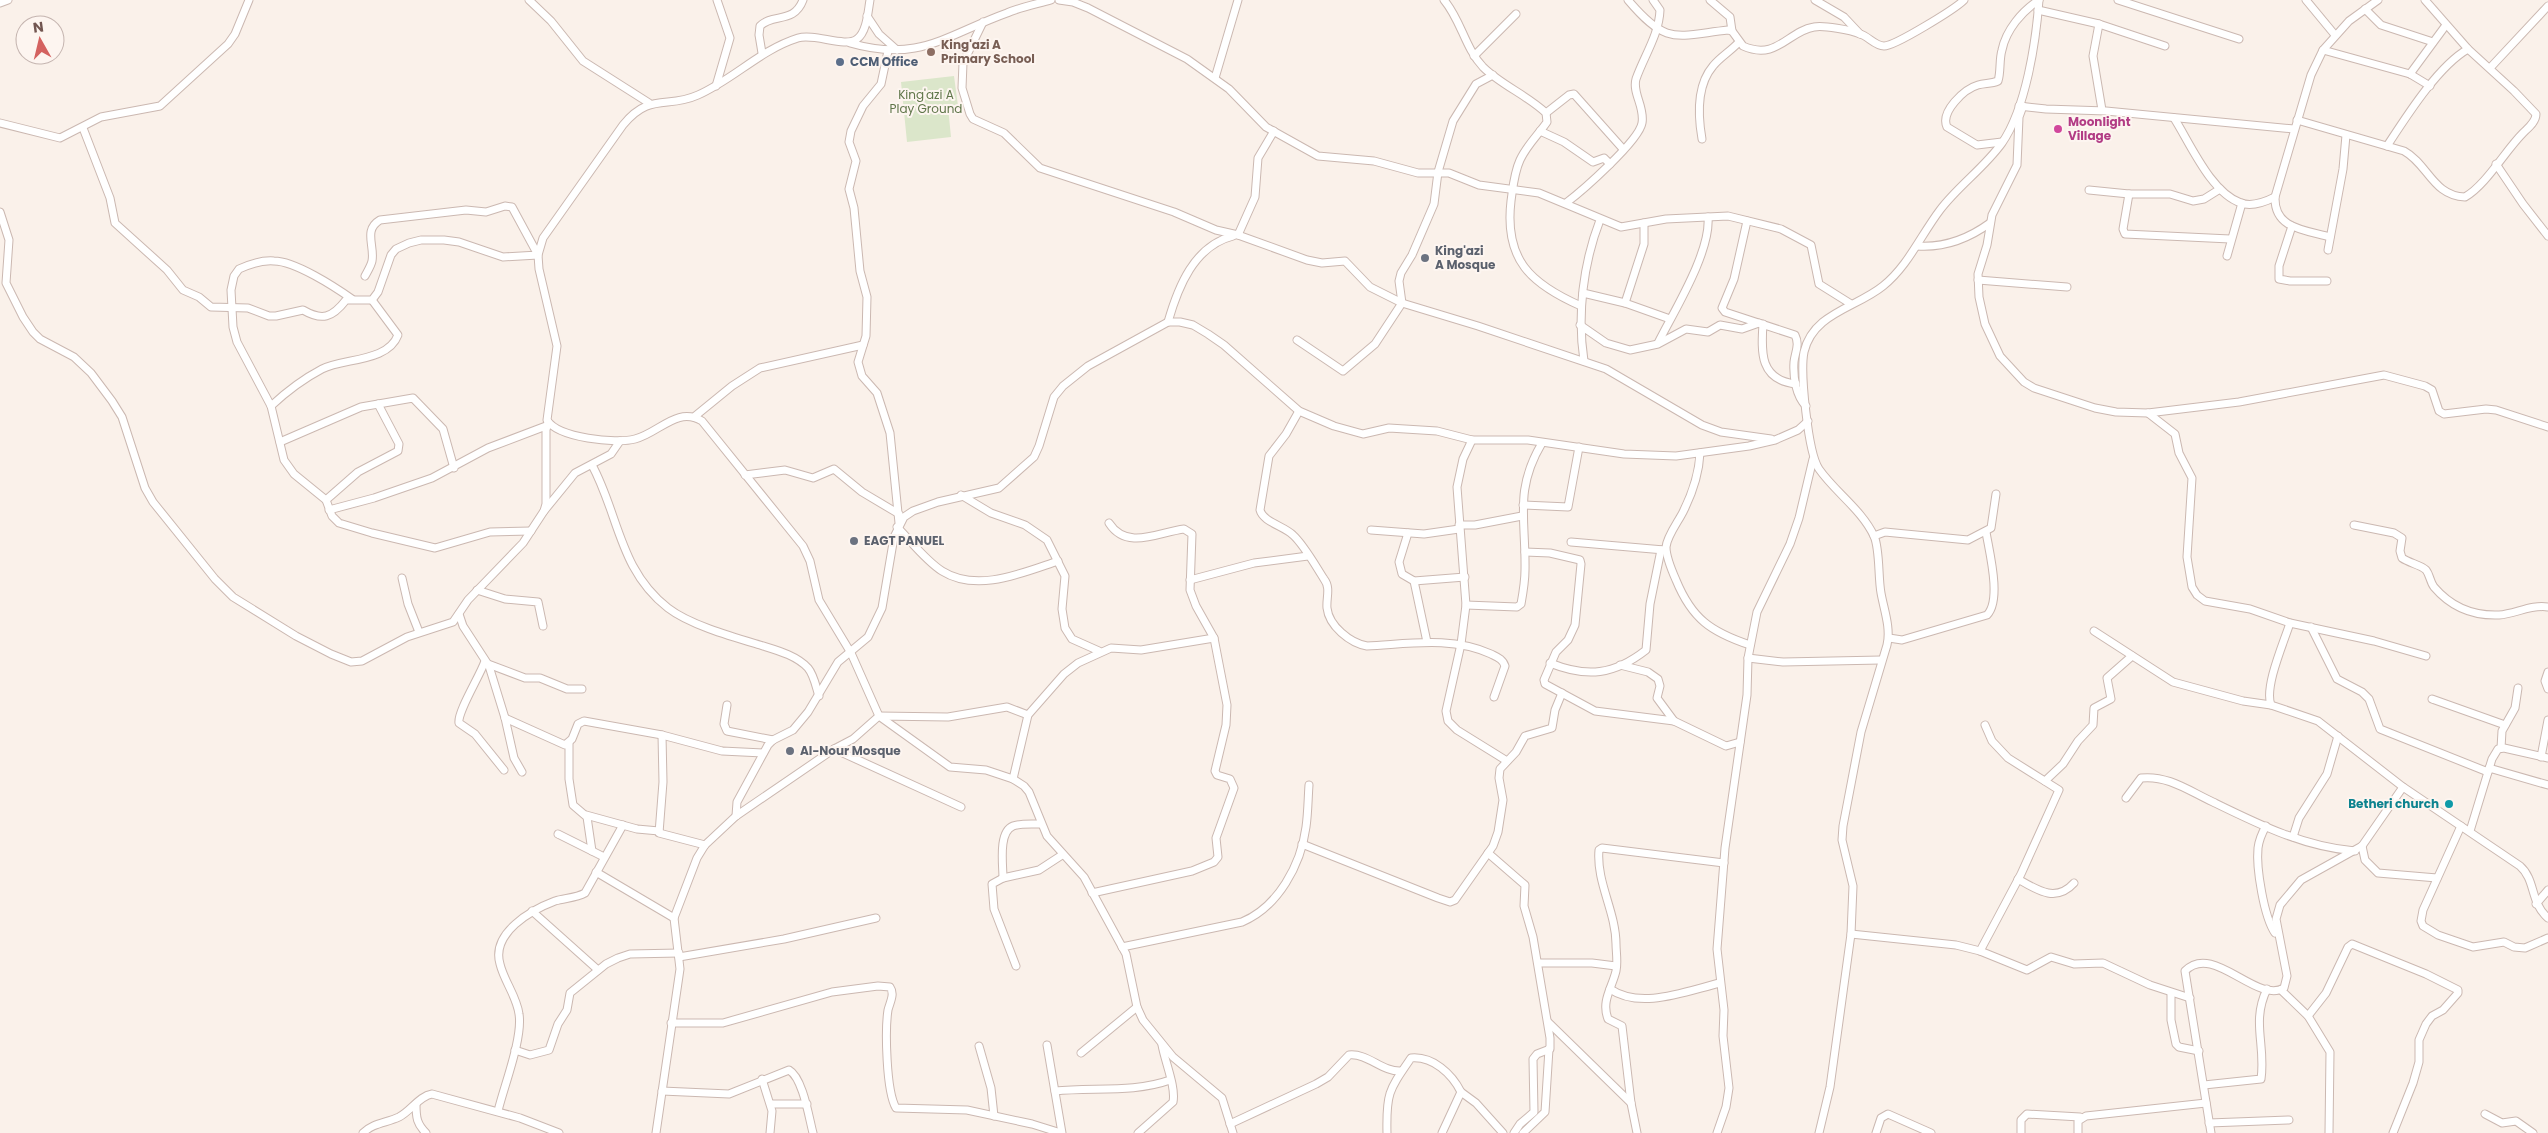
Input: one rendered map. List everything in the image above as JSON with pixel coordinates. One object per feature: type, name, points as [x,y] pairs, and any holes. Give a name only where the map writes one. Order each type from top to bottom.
[{"type":"street","points":[[0,3],[8,0]]},
{"type":"street","points":[[0,123],[53,138],[65,136],[101,117],[160,106],[228,44],[235,34],[248,0]]},
{"type":"street","points":[[529,0],[551,21],[583,61],[649,104]]},
{"type":"street","points":[[716,86],[730,38],[717,0]]},
{"type":"street","points":[[762,54],[758,35],[760,26],[763,23],[788,17],[800,7],[803,0]]},
{"type":"street","points":[[849,42],[860,37],[870,0]]},
{"type":"street","points":[[538,255],[543,238],[623,125],[638,110],[649,104],[696,96],[716,86],[776,46],[810,36],[888,51],[916,49],[942,41],[1008,12],[1051,0]]},
{"type":"street","points":[[1059,0],[1073,1],[1159,44],[1215,78],[1241,100],[1256,119],[1318,156],[1374,162],[1418,173],[1449,173],[1479,185],[1539,193],[1566,203],[1600,220],[1621,227],[1666,219],[1728,216],[1781,229],[1807,242],[1812,249],[1819,284],[1851,304]]},
{"type":"street","points":[[1215,78],[1238,0]]},
{"type":"street","points":[[1444,0],[1451,8],[1474,56],[1493,75],[1523,94],[1546,113]]},
{"type":"street","points":[[1628,0],[1657,29],[1681,37],[1732,31]]},
{"type":"street","points":[[1566,203],[1591,183],[1610,164],[1636,135],[1642,125],[1643,108],[1636,92],[1636,82],[1657,29],[1660,10],[1653,0]]},
{"type":"street","points":[[1710,0],[1730,17],[1732,31],[1739,42],[1748,48],[1765,50],[1776,48],[1816,26],[1860,34]]},
{"type":"street","points":[[1815,0],[1844,17],[1860,34],[1876,43],[1888,45],[1945,15],[1964,0]]},
{"type":"street","points":[[2039,0],[2031,60],[2019,117],[2017,165],[1996,205],[1990,223],[1978,280],[1982,313],[1992,342],[2000,356],[2024,382],[2034,388],[2095,408],[2116,412],[2148,413],[2239,402],[2384,375],[2425,386],[2432,390],[2438,409],[2444,414],[2486,409],[2496,410],[2548,427]]},
{"type":"street","points":[[2002,142],[1977,145],[1947,127],[1946,116],[1953,104],[1967,91],[1980,84],[1998,81],[2002,47],[2008,34],[2030,6],[2039,0]]},
{"type":"street","points":[[2118,0],[2239,39]]},
{"type":"street","points":[[2306,0],[2335,35]]},
{"type":"street","points":[[2330,238],[2292,226],[2278,216],[2275,197],[2311,75],[2323,50],[2335,35],[2378,0]]},
{"type":"street","points":[[2297,120],[2408,153],[2431,181],[2442,190],[2456,196],[2465,197],[2475,191],[2536,117],[2530,106],[2468,49],[2425,0]]},
{"type":"street","points":[[2490,68],[2548,6]]},
{"type":"street","points":[[2365,9],[2382,25],[2433,42]]},
{"type":"street","points":[[2038,10],[2099,24],[2165,46]]},
{"type":"street","points":[[1474,56],[1516,14]]},
{"type":"street","points":[[867,16],[874,27],[897,50]]},
{"type":"street","points":[[983,22],[963,64],[961,76],[965,101],[973,119],[1004,133],[1042,169],[1174,212],[1216,230],[1238,235],[1316,262],[1345,262],[1370,287],[1402,303],[1584,361],[1623,378],[1702,425],[1721,432],[1775,440]]},
{"type":"street","points":[[2099,24],[2093,56],[2102,110]]},
{"type":"street","points":[[2410,74],[2446,25]]},
{"type":"street","points":[[1702,139],[1698,108],[1703,87],[1712,67],[1739,42]]},
{"type":"street","points":[[2387,146],[2430,86],[2450,62],[2468,49]]},
{"type":"street","points":[[2323,50],[2410,74],[2430,86]]},
{"type":"street","points":[[736,816],[737,802],[763,753],[773,740],[793,730],[819,696],[838,662],[868,637],[882,608],[899,514],[890,433],[877,394],[862,376],[858,362],[866,336],[867,297],[860,271],[854,208],[849,195],[856,161],[849,138],[863,106],[881,84],[888,51]]},
{"type":"street","points":[[1298,340],[1344,371],[1375,344],[1402,303],[1399,281],[1401,273],[1412,254],[1434,204],[1438,172],[1453,121],[1476,84],[1493,75]]},
{"type":"street","points":[[1546,113],[1569,95],[1574,94],[1623,149]]},
{"type":"street","points":[[1717,1133],[1726,1107],[1729,1088],[1724,1036],[1724,1005],[1717,949],[1724,863],[1748,695],[1748,658],[1757,612],[1790,544],[1799,518],[1813,459],[1806,407],[1803,359],[1807,344],[1822,323],[1883,286],[1917,246],[1950,197],[2002,142],[2021,106]]},
{"type":"street","points":[[2021,106],[2046,109],[2102,110],[2294,129]]},
{"type":"street","points":[[1546,113],[1546,122],[1520,159],[1512,190],[1510,232],[1513,247],[1524,266],[1553,294],[1581,306]]},
{"type":"street","points":[[2174,118],[2195,156],[2220,189],[2242,203],[2256,204],[2275,197]]},
{"type":"street","points":[[82,128],[110,198],[114,223],[167,270],[183,290],[199,297],[211,307],[248,308],[276,316],[303,310],[314,317],[322,318],[340,307],[346,300],[372,300]]},
{"type":"street","points":[[1168,322],[1176,294],[1194,261],[1211,246],[1238,235],[1254,197],[1258,158],[1274,131]]},
{"type":"street","points":[[1540,131],[1564,142],[1593,162],[1604,158],[1610,164]]},
{"type":"street","points":[[2328,250],[2343,170],[2346,135]]},
{"type":"street","points":[[2496,164],[2523,204],[2548,236]]},
{"type":"street","points":[[2089,190],[2128,194],[2170,194],[2182,200],[2193,201],[2204,199],[2220,189]]},
{"type":"street","points":[[2128,194],[2123,229],[2125,234],[2230,238]]},
{"type":"street","points":[[2227,256],[2230,238],[2242,203]]},
{"type":"street","points":[[365,276],[372,262],[370,232],[376,222],[380,220],[466,210],[486,212],[505,206],[512,207],[538,255],[557,346],[547,424],[544,511]]},
{"type":"street","points":[[0,212],[8,240],[6,283],[23,317],[40,339],[74,357],[91,373],[112,401],[122,417],[149,496],[215,579],[244,605],[296,636],[351,662],[362,661],[374,656],[418,632],[448,625],[460,614],[478,590],[500,569],[575,473],[611,454],[620,441]]},
{"type":"street","points":[[1658,344],[1704,246],[1709,228],[1708,217]]},
{"type":"street","points":[[1584,361],[1580,325],[1581,306],[1593,241],[1600,220]]},
{"type":"street","points":[[1747,221],[1734,279],[1722,308],[1725,312],[1791,332],[1797,338],[1794,362],[1796,384],[1798,396],[1806,407]]},
{"type":"street","points":[[1917,246],[1950,244],[1978,232],[1990,223]]},
{"type":"street","points":[[1625,303],[1644,244],[1644,224]]},
{"type":"street","points":[[2292,226],[2279,266],[2279,279],[2290,281],[2327,281]]},
{"type":"street","points":[[372,300],[378,292],[391,255],[396,249],[409,243],[421,240],[444,240],[459,242],[502,257],[538,255]]},
{"type":"street","points":[[352,299],[317,277],[282,262],[271,261],[239,268],[232,282],[231,309],[237,342],[271,406],[284,460],[294,474],[326,500],[329,510],[339,522],[356,529],[435,548],[490,532],[531,530]]},
{"type":"street","points":[[1978,280],[2067,287]]},
{"type":"street","points":[[1583,293],[1625,303],[1670,318]]},
{"type":"street","points":[[271,406],[287,391],[322,369],[389,348],[398,335],[372,300]]},
{"type":"street","points":[[898,525],[913,510],[961,495],[993,491],[1011,478],[1034,457],[1054,397],[1063,386],[1088,366],[1168,322],[1193,325],[1208,334],[1224,345],[1299,411],[1334,426],[1359,433],[1366,434],[1392,428],[1445,432],[1472,440],[1514,439],[1647,456],[1700,453],[1775,440],[1798,430],[1808,421]]},
{"type":"street","points":[[1580,325],[1606,343],[1630,350],[1658,344],[1686,329],[1708,332],[1720,325],[1742,328],[1761,324]]},
{"type":"street","points":[[1761,324],[1762,352],[1766,367],[1782,380],[1796,384]]},
{"type":"street","points":[[694,417],[732,386],[760,368],[863,345]]},
{"type":"street","points":[[280,442],[340,415],[378,404],[410,398],[415,399],[443,429],[454,468]]},
{"type":"street","points":[[326,500],[358,472],[398,451],[399,444],[378,404]]},
{"type":"street","points":[[1299,411],[1294,422],[1269,456],[1260,506],[1263,516],[1293,534],[1328,583],[1327,611],[1330,617],[1351,641],[1367,646],[1427,642],[1461,644],[1485,652],[1503,661],[1505,668],[1494,697]]},
{"type":"street","points":[[2148,413],[2174,434],[2179,453],[2193,481],[2187,557],[2193,592],[2205,601],[2250,609],[2290,623],[2374,641],[2426,656]]},
{"type":"street","points":[[329,510],[398,490],[454,468],[488,448],[547,424],[580,437],[620,441],[637,439],[680,416],[694,417],[702,421],[803,546],[810,560],[819,600],[851,653],[879,716],[950,767],[986,770],[1012,779],[1029,792],[1040,824],[1047,836],[1062,855],[1084,877],[1122,946],[1129,963],[1137,1007],[1143,1020],[1184,1067],[1222,1098],[1233,1133]]},
{"type":"street","points":[[1472,440],[1458,477],[1457,506],[1466,605],[1461,644],[1446,704],[1448,721],[1457,730],[1507,761]]},
{"type":"street","points":[[1466,605],[1521,605],[1526,571],[1523,505],[1528,472],[1542,443]]},
{"type":"street","points":[[1523,505],[1568,507],[1579,447]]},
{"type":"street","points":[[1550,663],[1586,674],[1603,672],[1642,653],[1648,647],[1650,604],[1664,550],[1693,487],[1700,453]]},
{"type":"street","points":[[1813,459],[1874,536],[1889,638],[1881,660],[1859,741],[1842,836],[1853,886],[1851,934],[1830,1087],[1819,1133]]},
{"type":"street","points":[[592,465],[604,490],[616,528],[630,561],[639,578],[661,602],[670,610],[712,629],[794,658],[811,672],[819,696]]},
{"type":"street","points":[[745,475],[785,470],[813,478],[834,469],[862,492],[899,514]]},
{"type":"street","points":[[1874,536],[1888,532],[1968,540],[1986,532],[1992,526],[1996,494]]},
{"type":"street","points":[[961,495],[991,513],[1036,532],[1047,540],[1066,580],[1062,609],[1065,628],[1072,639],[1099,651]]},
{"type":"street","points":[[1371,530],[1408,534],[1475,525],[1522,516]]},
{"type":"street","points":[[1092,893],[1192,871],[1217,860],[1216,838],[1234,785],[1230,779],[1217,775],[1215,772],[1228,715],[1220,662],[1214,638],[1191,596],[1190,580],[1193,541],[1188,530],[1176,530],[1138,538],[1118,534],[1109,523]]},
{"type":"street","points":[[2354,524],[2394,533],[2402,538],[2400,551],[2402,558],[2424,568],[2434,587],[2461,608],[2470,612],[2496,615],[2510,614],[2538,606],[2548,607]]},
{"type":"street","points":[[898,525],[941,570],[973,581],[1013,576],[1058,561]]},
{"type":"street","points":[[1889,638],[1902,640],[1987,615],[1991,612],[1994,595],[1986,532]]},
{"type":"street","points":[[1408,534],[1398,568],[1402,574],[1414,581],[1464,577]]},
{"type":"street","points":[[1571,542],[1664,550]]},
{"type":"street","points":[[1664,550],[1689,608],[1714,631],[1750,645]]},
{"type":"street","points":[[1525,552],[1550,553],[1580,561],[1574,625],[1568,640],[1556,652],[1550,663],[1544,682],[1595,711],[1674,721],[1723,745],[1729,746],[1740,742]]},
{"type":"street","points":[[1190,580],[1248,564],[1308,556]]},
{"type":"street","points":[[402,578],[408,604],[418,632]]},
{"type":"street","points":[[1414,581],[1427,642]]},
{"type":"street","points":[[478,590],[505,599],[538,602],[543,626]]},
{"type":"street","points":[[460,614],[463,626],[486,663],[505,718],[514,758],[522,772]]},
{"type":"street","points":[[2272,705],[2270,697],[2272,683],[2290,623]]},
{"type":"street","points":[[2311,627],[2337,679],[2362,692],[2369,699],[2380,729],[2488,770],[2548,785]]},
{"type":"street","points":[[2094,631],[2173,682],[2243,701],[2272,705],[2318,721],[2403,787],[2525,871],[2536,904],[2548,918]]},
{"type":"street","points":[[1012,779],[1028,715],[1064,674],[1099,651],[1111,648],[1141,650],[1214,638]]},
{"type":"street","points":[[2045,780],[2063,764],[2078,741],[2093,725],[2095,706],[2111,699],[2107,678],[2132,656]]},
{"type":"street","points":[[1748,658],[1783,662],[1881,660]]},
{"type":"street","points":[[486,663],[525,678],[540,678],[567,689],[582,689]]},
{"type":"street","points":[[486,663],[458,719],[460,724],[468,728],[490,750],[504,770]]},
{"type":"street","points":[[1620,665],[1648,672],[1658,679],[1660,686],[1657,698],[1674,721]]},
{"type":"street","points":[[2548,672],[2545,681],[2548,689]]},
{"type":"street","points":[[2501,748],[2501,735],[2515,708],[2518,688]]},
{"type":"street","points":[[1302,844],[1329,857],[1450,902],[1460,894],[1496,839],[1503,800],[1499,774],[1507,761],[1516,752],[1525,736],[1552,728],[1555,710],[1562,693]]},
{"type":"street","points":[[2432,699],[2505,725]]},
{"type":"street","points":[[727,706],[724,724],[728,731],[773,740]]},
{"type":"street","points":[[656,1133],[680,969],[674,918],[694,865],[705,845],[736,816],[853,738],[879,716],[948,717],[1007,707],[1028,715]]},
{"type":"street","points":[[505,718],[562,745],[569,743]]},
{"type":"street","points":[[2470,832],[2488,770],[2496,751],[2501,748],[2544,757],[2548,720]]},
{"type":"street","points":[[705,845],[662,835],[659,831],[624,825],[586,815],[573,805],[569,779],[569,743],[578,724],[584,721],[662,735],[722,751],[763,753]]},
{"type":"street","points":[[1980,950],[2018,879],[2059,791],[2059,788],[2008,758],[1992,742],[1985,725]]},
{"type":"street","points":[[659,831],[663,782],[662,735]]},
{"type":"street","points":[[2293,837],[2299,818],[2327,774],[2338,736]]},
{"type":"street","points":[[834,749],[961,807]]},
{"type":"street","points":[[2126,798],[2141,778],[2175,782],[2211,802],[2293,837],[2334,849],[2355,851]]},
{"type":"street","points":[[1122,946],[1242,922],[1259,914],[1278,894],[1289,876],[1302,844],[1306,828],[1309,785]]},
{"type":"street","points":[[2281,990],[2286,986],[2287,976],[2278,937],[2276,916],[2280,905],[2293,888],[2313,872],[2362,846],[2403,787]]},
{"type":"street","points":[[586,815],[592,851]]},
{"type":"street","points":[[1003,878],[1006,831],[1017,825],[1040,824]]},
{"type":"street","points":[[498,1111],[515,1050],[520,1015],[500,966],[498,950],[506,933],[532,911],[558,900],[583,894],[624,825]]},
{"type":"street","points":[[2266,826],[2261,836],[2258,856],[2266,908],[2270,922],[2278,937]]},
{"type":"street","points":[[2461,826],[2437,878],[2421,921],[2423,926],[2432,932],[2473,947],[2504,942],[2514,947],[2525,948],[2548,938]]},
{"type":"street","points":[[558,834],[604,857]]},
{"type":"street","points":[[2362,846],[2365,860],[2378,873],[2437,878]]},
{"type":"street","points":[[1637,1133],[1631,1103],[1622,1026],[1606,1016],[1605,1003],[1616,966],[1615,926],[1604,890],[1600,849],[1724,863]]},
{"type":"street","points":[[1488,853],[1525,885],[1524,906],[1538,963],[1548,1022],[1549,1049],[1545,1112],[1523,1133]]},
{"type":"street","points":[[1016,966],[997,922],[992,898],[992,884],[1003,878],[1039,870],[1062,855]]},
{"type":"street","points":[[596,872],[674,918]]},
{"type":"street","points":[[2018,879],[2042,892],[2054,895],[2066,891],[2074,883]]},
{"type":"street","points":[[2536,904],[2548,890]]},
{"type":"street","points":[[532,911],[598,970]]},
{"type":"street","points":[[515,1050],[530,1055],[549,1050],[558,1024],[568,1010],[570,993],[612,960],[630,954],[679,955],[784,939],[876,918]]},
{"type":"street","points":[[1851,934],[1956,945],[1980,950],[2027,970],[2051,957],[2074,964],[2099,962],[2150,986],[2190,998]]},
{"type":"street","points":[[2308,1016],[2326,993],[2348,947],[2352,944],[2426,974],[2458,990],[2458,993],[2444,1010],[2432,1016],[2426,1024],[2420,1040],[2419,1062],[2416,1074],[2394,1133]]},
{"type":"street","points":[[1538,963],[1592,963],[1616,966]]},
{"type":"street","points":[[2211,1133],[2185,971],[2192,965],[2199,963],[2219,967],[2267,989],[2281,990],[2308,1016],[2321,1034],[2331,1056],[2329,1133]]},
{"type":"street","points":[[1610,989],[1623,997],[1640,998],[1674,994],[1720,982]]},
{"type":"street","points":[[671,1023],[723,1023],[832,992],[870,986],[890,987],[892,993],[888,1010],[887,1047],[896,1108],[967,1110],[1061,1133],[1047,1045]]},
{"type":"street","points":[[2204,1085],[2261,1079],[2262,1051],[2258,1018],[2260,1005],[2267,989]]},
{"type":"street","points":[[2171,993],[2171,1020],[2176,1044],[2179,1047],[2199,1051]]},
{"type":"street","points":[[1081,1053],[1137,1007]]},
{"type":"street","points":[[1548,1022],[1631,1103]]},
{"type":"street","points":[[1138,1133],[1171,1106],[1174,1091],[1162,1044]]},
{"type":"street","points":[[979,1046],[991,1088],[994,1116]]},
{"type":"street","points":[[1514,1133],[1520,1124],[1534,1112],[1533,1059],[1537,1054],[1549,1049]]},
{"type":"street","points":[[1230,1124],[1322,1080],[1349,1055],[1359,1056],[1391,1070],[1401,1071]]},
{"type":"street","points":[[1387,1133],[1388,1101],[1393,1083],[1412,1058],[1448,1071],[1461,1092],[1476,1103],[1504,1133]]},
{"type":"street","points":[[662,1092],[729,1094],[762,1079],[784,1071],[791,1071],[807,1104],[813,1133]]},
{"type":"street","points":[[762,1079],[770,1104],[772,1118],[770,1133]]},
{"type":"street","points":[[1055,1090],[1092,1087],[1126,1088],[1170,1080]]},
{"type":"street","points":[[1442,1133],[1461,1092]]},
{"type":"street","points":[[363,1133],[372,1125],[400,1117],[423,1097],[432,1094],[498,1111],[559,1133]]},
{"type":"street","points":[[2020,1133],[2021,1120],[2027,1114],[2080,1118],[2206,1103]]},
{"type":"street","points":[[416,1104],[419,1126],[426,1133]]},
{"type":"street","points":[[770,1104],[807,1104]]},
{"type":"street","points":[[1876,1133],[1880,1118],[1888,1114],[1931,1133]]},
{"type":"street","points":[[2485,1114],[2502,1123],[2516,1121],[2533,1133]]},
{"type":"street","points":[[2078,1133],[2077,1124],[2080,1118]]},
{"type":"street","points":[[2210,1123],[2289,1120]]},
{"type":"green space","name":"King'azi A Play Ground","points":[[954,76],[958,106],[948,107],[951,137],[907,142],[901,82]]},
{"type":"place","name":"King'azi A Primary School","points":[[931,52]]},
{"type":"place","name":"CCM Office","points":[[840,62]]},
{"type":"place","name":"Moonlight Village","points":[[2058,129]]},
{"type":"place","name":"King'azi A Mosque","points":[[1425,258]]},
{"type":"place","name":"EAGT PANUEL","points":[[854,541]]},
{"type":"place","name":"Al-Nour Mosque","points":[[790,751]]},
{"type":"place","name":"Betheri church","points":[[2449,804]]}]
